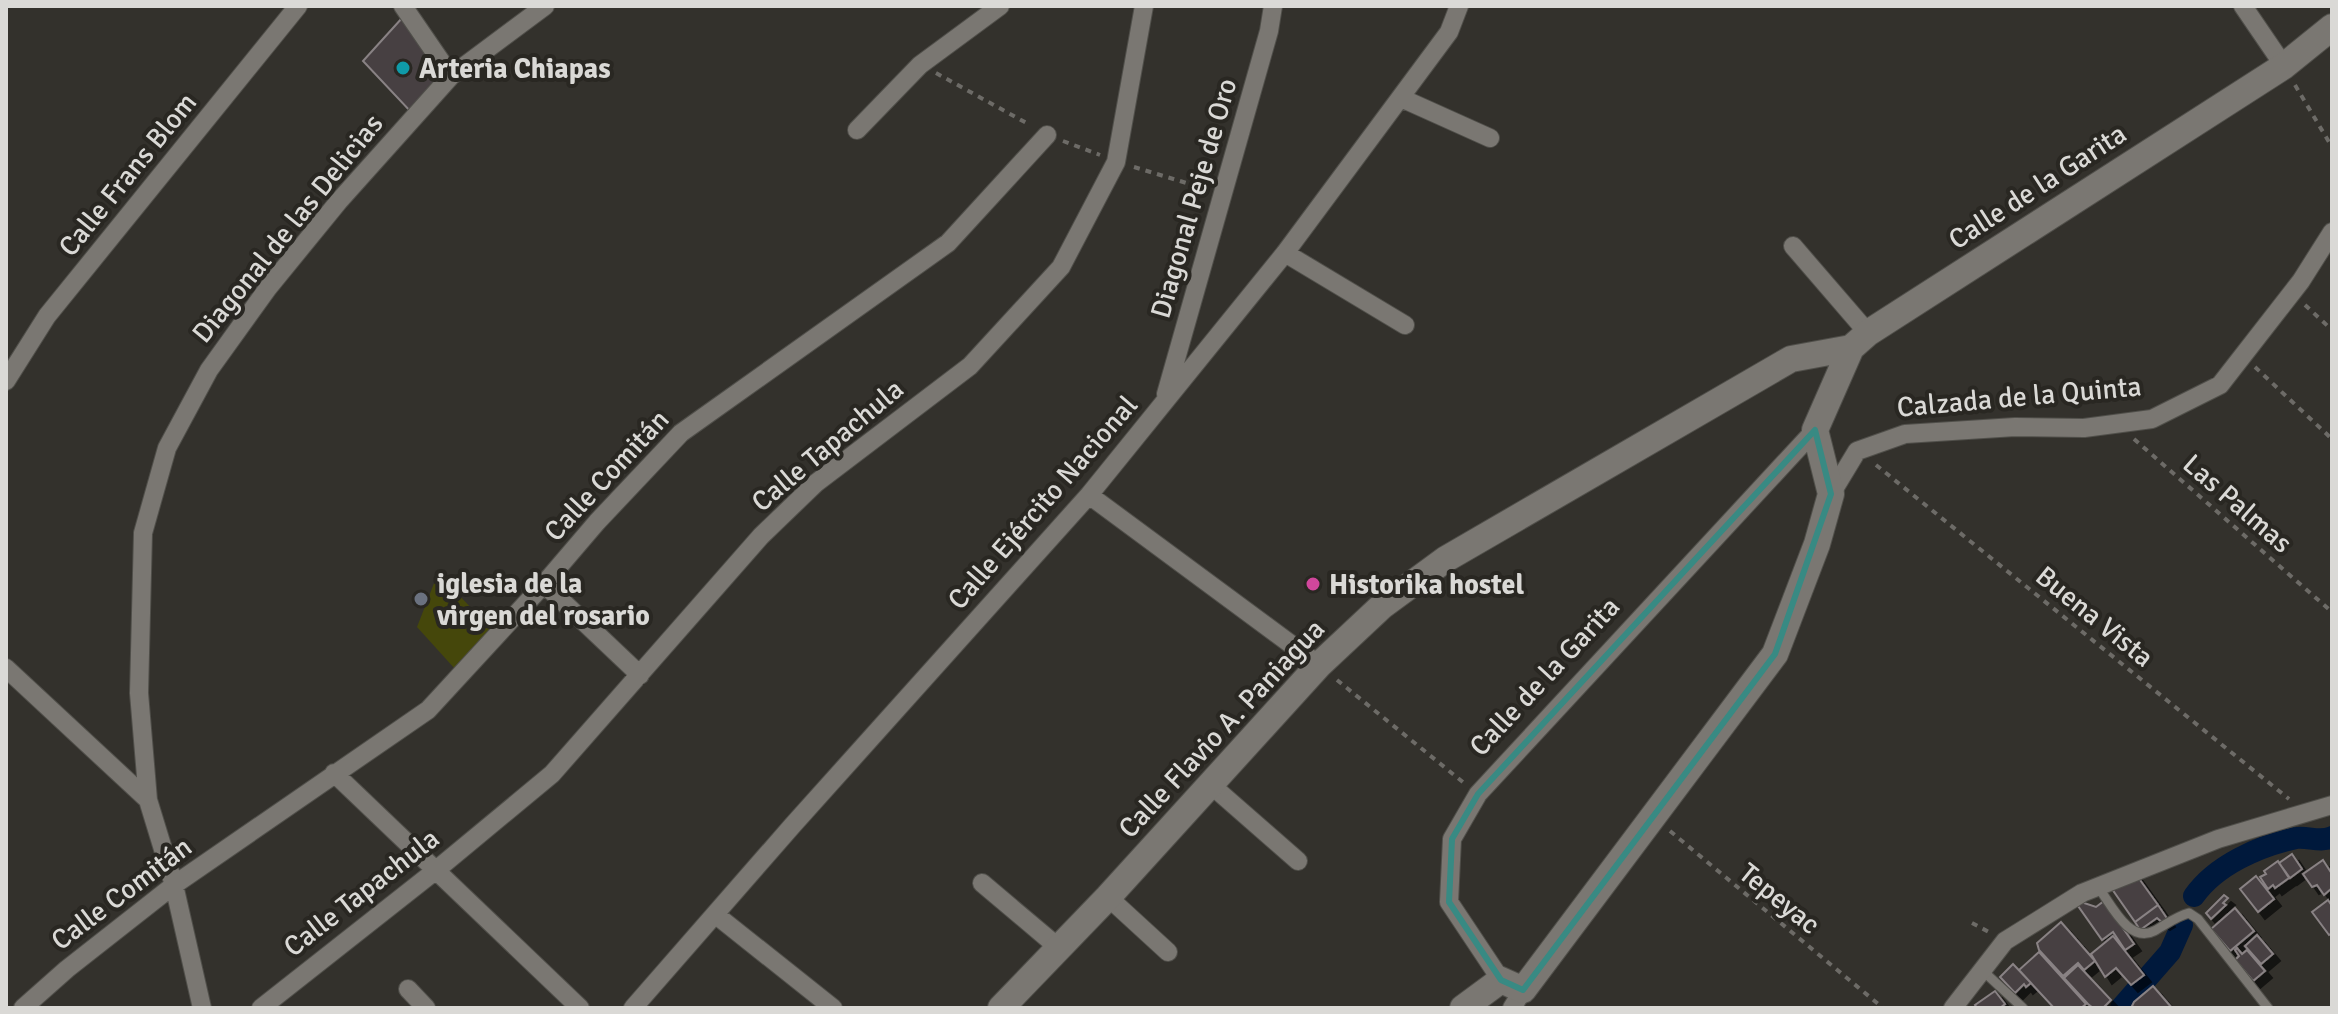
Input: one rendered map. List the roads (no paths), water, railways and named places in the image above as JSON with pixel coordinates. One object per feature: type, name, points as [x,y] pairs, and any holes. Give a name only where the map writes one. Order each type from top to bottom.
[{"type":"street","name":"Calle Frans Blom","points":[[6,381],[47,316],[298,6]]},
{"type":"street","points":[[403,6],[451,76]]},
{"type":"street","name":"Diagonal de las Delicias","points":[[202,1008],[174,885],[148,800],[139,693],[143,533],[167,448],[209,370],[268,288],[339,201],[451,76],[545,6]]},
{"type":"street","points":[[857,130],[920,65],[1000,6]]},
{"type":"street","name":"Calle Tapachula","points":[[261,1008],[552,774],[761,536],[816,483],[970,366],[1061,267],[1116,162],[1144,6]]},
{"type":"street","name":"Diagonal Peje de Oro","points":[[1163,404],[1269,31],[1273,6]]},
{"type":"street","name":"Calle Ejército Nacional","points":[[633,1008],[1089,495],[1285,253],[1449,32],[1459,6]]},
{"type":"street","points":[[2243,6],[2284,66]]},
{"type":"street","name":"Calle de la Garita","points":[[1512,993],[1449,902],[1452,839],[1478,794],[1815,430],[1859,340],[2284,66],[2332,27]]},
{"type":"street","points":[[1401,98],[1490,138]]},
{"type":"street","name":"Calle Comitán","points":[[23,1008],[67,969],[174,885],[428,710],[681,433],[948,243],[1047,135]]},
{"type":"street","name":"Calzada de la Quinta","points":[[1831,494],[1859,450],[1905,434],[1949,429],[2084,428],[2152,419],[2220,385],[2291,293],[2332,232]]},
{"type":"street","points":[[1793,246],[1859,340]]},
{"type":"street","points":[[1285,253],[1405,325]]},
{"type":"street","name":"Calle Flavio A. Paniagua","points":[[1001,1008],[1108,897],[1319,665],[1382,606],[1446,559],[1791,359],[1859,340]]},
{"type":"street","points":[[1463,1008],[1512,993],[1653,816],[1775,654],[1817,544],[1831,494],[1815,430]]},
{"type":"street","points":[[1089,495],[1319,665]]},
{"type":"street","points":[[544,584],[640,675]]},
{"type":"street","points":[[6,668],[148,800]]},
{"type":"street","points":[[334,773],[580,1008]]},
{"type":"street","points":[[1210,784],[1298,861]]},
{"type":"street","points":[[1953,1008],[2005,941],[2082,893],[2218,839],[2332,805]]},
{"type":"street","points":[[982,883],[1059,948]]},
{"type":"street","points":[[1108,897],[1168,952]]},
{"type":"street","points":[[716,915],[833,1008]]},
{"type":"street","points":[[408,989],[426,1008]]},
{"type":"lane","points":[[2098,887],[2126,925],[2136,933],[2148,934],[2176,916],[2189,913],[2198,919],[2268,1008]]},
{"type":"lane","points":[[1982,970],[2023,1008]]},
{"type":"waterway","points":[[2194,896],[2226,866],[2253,852],[2296,838],[2332,837]]},
{"type":"waterway","points":[[2121,1008],[2170,952],[2182,925]]},
{"type":"place","name":"Arteria Chiapas","points":[[403,68]]},
{"type":"place","name":"Historika hostel","points":[[1313,584]]},
{"type":"place","name":"iglesia de la virgen del rosario","points":[[421,599]]}]
